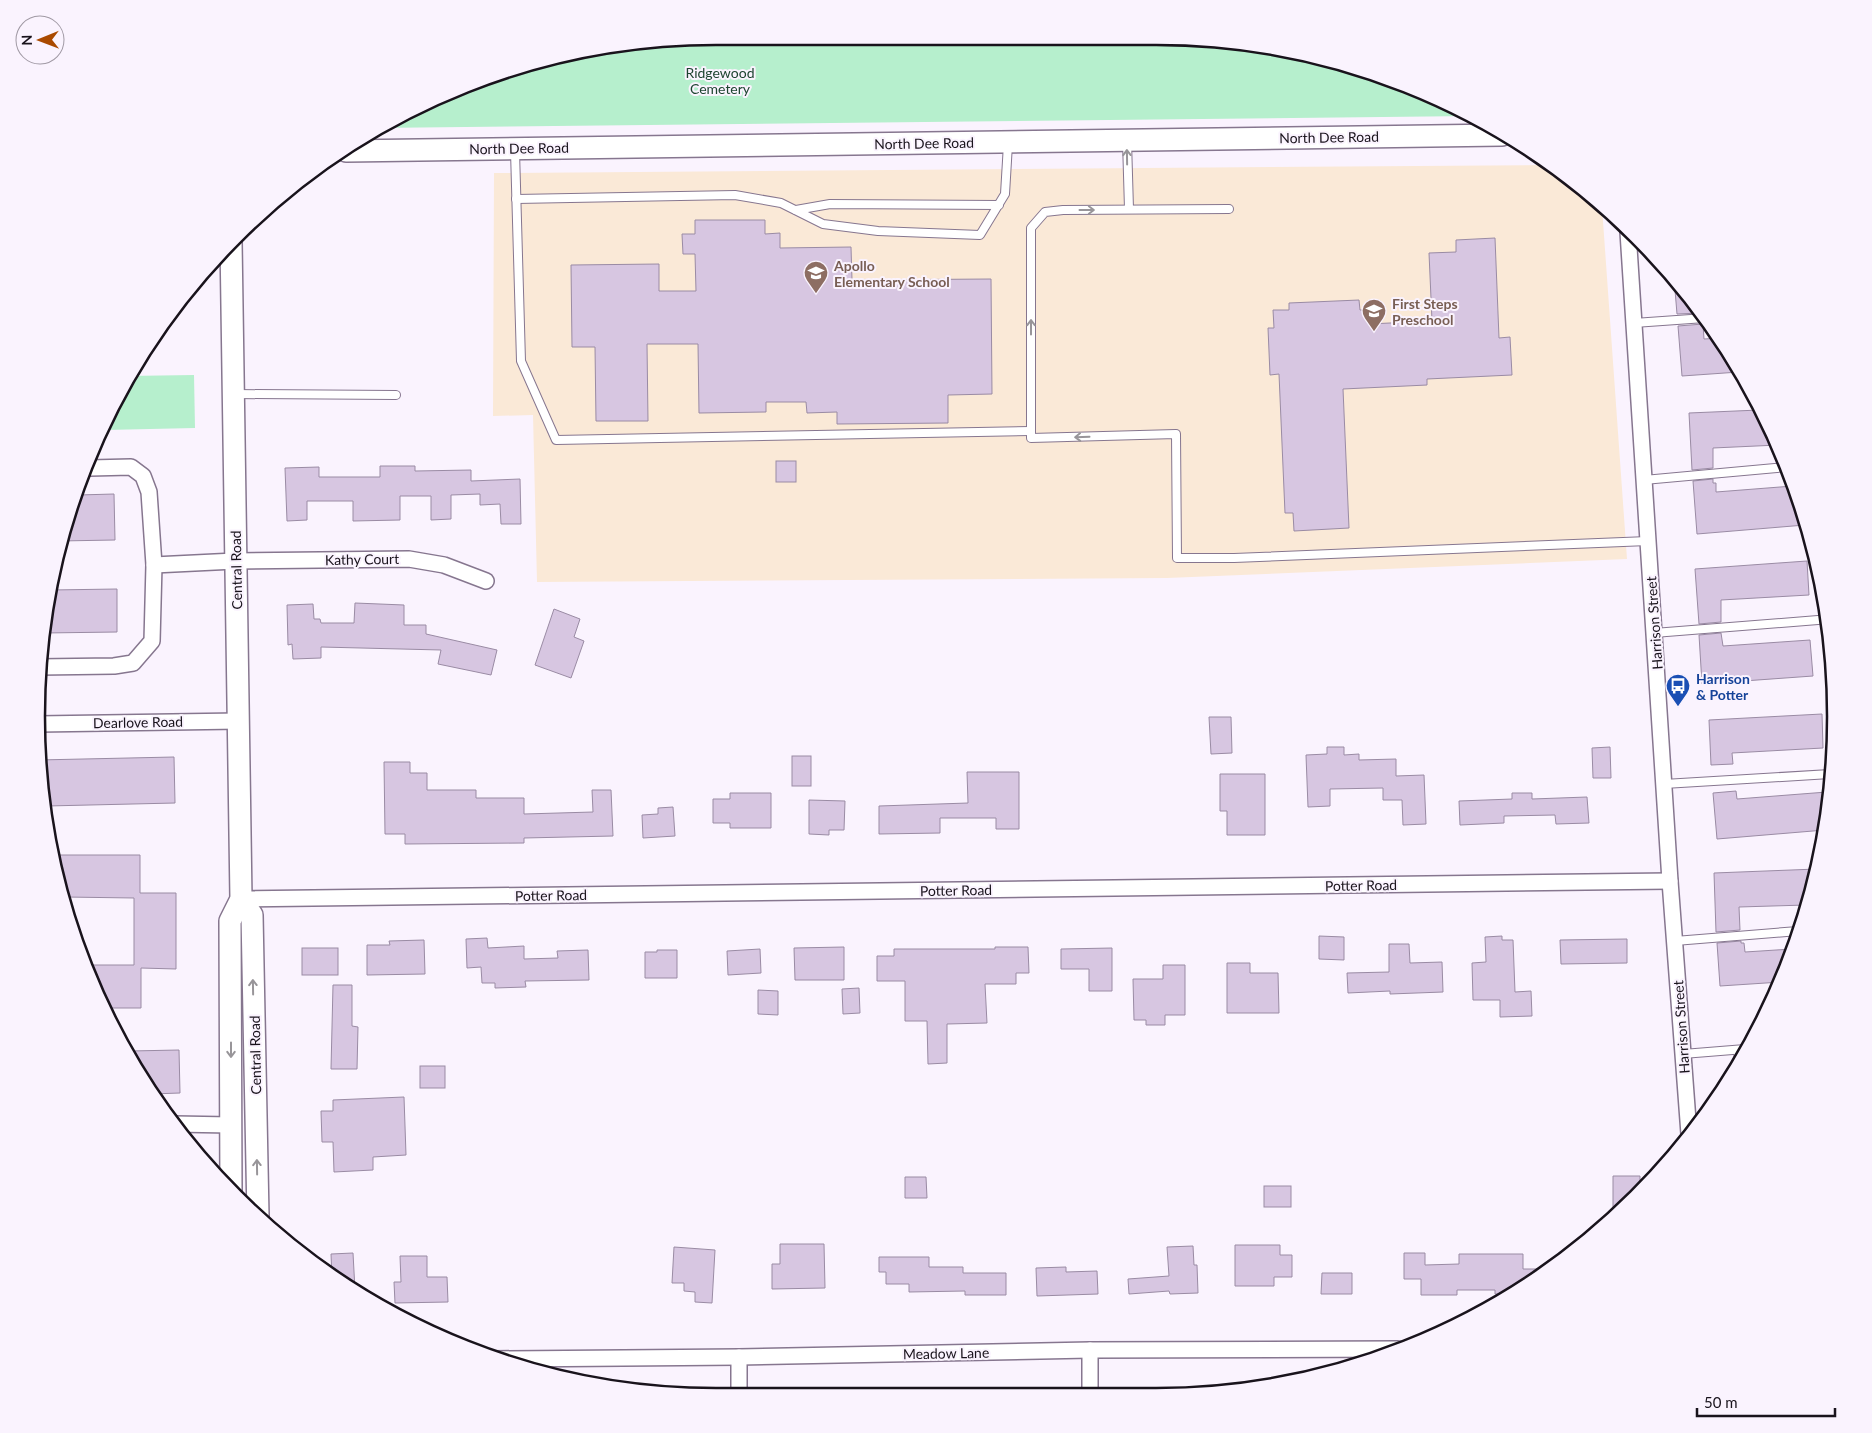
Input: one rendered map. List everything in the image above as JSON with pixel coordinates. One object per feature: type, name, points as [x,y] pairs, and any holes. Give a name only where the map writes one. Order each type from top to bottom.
[{"type":"main road","name":"North Dee Road","points":[[355,151],[1491,135]]},
{"type":"main road","name":"Central Road","points":[[231,254],[241,899],[230,921],[231,1179]]},
{"type":"main road","name":"Central Road","points":[[241,899],[252,915],[258,1206]]},
{"type":"street","name":"Harrison Street","points":[[1629,241],[1670,881],[1688,1125]]},
{"type":"street","points":[[47,667],[114,666],[132,663],[152,641],[154,565],[148,492],[143,476],[131,467],[93,468]]},
{"type":"street","name":"Kathy Court","points":[[154,565],[236,561],[409,559],[444,565],[486,581]]},
{"type":"street","name":"Dearlove Road","points":[[45,724],[239,721]]},
{"type":"street","name":"Potter Road","points":[[241,899],[1670,881]]},
{"type":"street","points":[[183,1124],[231,1125]]},
{"type":"street","name":"Meadow Lane","points":[[523,1359],[739,1357],[1090,1350],[1379,1349]]},
{"type":"street","points":[[1090,1350],[1090,1388]]},
{"type":"street","points":[[739,1357],[739,1388]]},
{"type":"lane","points":[[1127,140],[1128,209]]},
{"type":"lane","points":[[516,199],[735,195],[780,203],[822,224],[832,226],[878,232],[980,235],[1006,194],[1008,142]]},
{"type":"lane","points":[[515,148],[521,361],[556,440],[1030,432]]},
{"type":"lane","points":[[796,210],[830,204],[999,205]]},
{"type":"lane","points":[[1229,209],[1063,210],[1045,212],[1031,228],[1030,438],[1176,434],[1177,558],[1234,558],[1648,541]]},
{"type":"lane","points":[[1634,322],[1696,319]]},
{"type":"lane","points":[[233,394],[396,395]]},
{"type":"lane","points":[[1644,480],[1779,469]]},
{"type":"lane","points":[[1654,633],[1818,620]]},
{"type":"lane","points":[[1664,784],[1824,774]]},
{"type":"lane","points":[[1675,940],[1791,932]]},
{"type":"lane","points":[[1683,1054],[1738,1049]]},
{"type":"shaded area","points":[[1539,165],[1603,216],[1627,559],[1167,578],[537,582],[533,415],[493,416],[494,173]]},
{"type":"green space","name":"Ridgewood Cemetery","points":[[716,45],[1199,46],[1287,58],[1329,68],[1412,96],[1456,116],[394,128],[460,96],[543,68],[585,58],[629,51],[673,46]]},
{"type":"green space","points":[[194,375],[195,428],[110,430],[138,376]]},
{"type":"building","points":[[695,220],[765,220],[765,234],[780,233],[780,248],[851,247],[852,280],[991,279],[992,394],[948,395],[948,423],[837,424],[837,412],[807,413],[806,402],[766,402],[766,412],[699,413],[698,344],[647,344],[648,421],[596,421],[595,347],[572,347],[571,265],[659,264],[659,291],[696,291],[695,254],[683,254],[682,234],[695,234]]},
{"type":"building","name":"First Steps Preschool","points":[[1495,238],[1499,338],[1510,337],[1512,375],[1427,379],[1427,385],[1343,389],[1349,528],[1294,531],[1293,513],[1285,513],[1279,374],[1270,375],[1268,328],[1274,328],[1273,310],[1289,310],[1289,303],[1359,300],[1360,310],[1368,310],[1369,324],[1432,321],[1429,253],[1456,252],[1456,240]]},
{"type":"building","points":[[1675,292],[1692,313],[1677,314]]},
{"type":"building","points":[[1700,324],[1703,329],[1704,339],[1711,339],[1732,373],[1682,376],[1678,326]]},
{"type":"building","points":[[1753,410],[1769,445],[1713,448],[1713,468],[1692,470],[1689,413]]},
{"type":"building","points":[[776,461],[796,461],[796,482],[776,482]]},
{"type":"building","points":[[380,466],[415,466],[415,471],[471,470],[471,481],[520,479],[521,524],[501,524],[500,504],[480,505],[480,494],[451,495],[451,519],[431,520],[431,496],[400,496],[400,520],[353,521],[353,501],[307,501],[307,520],[287,521],[285,468],[319,467],[319,477],[380,477]]},
{"type":"building","points":[[1713,479],[1713,483],[1716,483],[1716,492],[1786,487],[1799,526],[1697,534],[1693,481]]},
{"type":"building","points":[[114,494],[115,540],[69,541],[83,495]]},
{"type":"building","points":[[1807,561],[1809,595],[1721,600],[1721,622],[1699,624],[1695,569]]},
{"type":"building","points":[[117,589],[117,632],[51,633],[57,590]]},
{"type":"building","points":[[355,603],[404,605],[404,625],[426,625],[426,634],[497,650],[491,675],[438,664],[441,650],[321,647],[321,658],[293,659],[292,644],[288,645],[287,605],[313,604],[314,619],[320,619],[321,623],[354,623]]},
{"type":"building","points":[[554,609],[580,619],[574,637],[584,641],[571,678],[535,665]]},
{"type":"building","points":[[1721,633],[1723,646],[1810,640],[1813,676],[1702,684],[1699,635]]},
{"type":"building","points":[[1822,714],[1823,748],[1732,753],[1733,764],[1711,765],[1709,720]]},
{"type":"building","points":[[1209,717],[1231,717],[1232,753],[1211,754]]},
{"type":"building","points":[[1327,747],[1344,747],[1344,755],[1359,754],[1359,760],[1396,759],[1396,776],[1424,775],[1426,824],[1403,825],[1402,800],[1383,800],[1383,788],[1330,789],[1330,806],[1308,807],[1306,755],[1327,754]]},
{"type":"building","points":[[1610,747],[1611,778],[1593,778],[1592,748]]},
{"type":"building","points":[[792,756],[811,756],[811,786],[792,786]]},
{"type":"building","points":[[174,757],[175,803],[51,806],[46,760]]},
{"type":"building","points":[[384,762],[410,762],[410,773],[427,773],[427,790],[476,790],[476,798],[524,798],[524,814],[593,812],[592,790],[611,790],[613,836],[524,838],[524,843],[405,844],[405,834],[385,834]]},
{"type":"building","points":[[967,772],[1019,772],[1019,829],[996,829],[996,818],[940,818],[940,833],[879,834],[879,806],[968,803]]},
{"type":"building","points":[[1220,774],[1265,774],[1265,835],[1227,835],[1227,811],[1220,811]]},
{"type":"building","points":[[1736,791],[1737,799],[1822,792],[1817,831],[1717,839],[1713,793]]},
{"type":"building","points":[[730,793],[771,793],[771,828],[730,828],[730,823],[713,823],[713,799],[730,799]]},
{"type":"building","points":[[1512,793],[1532,793],[1532,799],[1587,797],[1589,823],[1556,824],[1555,815],[1504,816],[1504,823],[1460,825],[1459,801],[1512,799]]},
{"type":"building","points":[[809,800],[845,801],[844,830],[829,830],[829,835],[809,834]]},
{"type":"building","points":[[673,807],[675,836],[643,838],[642,815],[658,814],[658,808]]},
{"type":"building","points":[[60,855],[140,855],[140,893],[176,893],[176,969],[141,968],[141,1008],[112,1008],[93,965],[134,965],[134,898],[70,897]]},
{"type":"building","points":[[1809,869],[1799,905],[1739,907],[1740,930],[1716,932],[1714,873]]},
{"type":"building","points":[[1319,936],[1344,937],[1344,960],[1319,959]]},
{"type":"building","points":[[1502,936],[1502,940],[1513,940],[1515,992],[1531,991],[1532,1016],[1500,1017],[1500,1000],[1473,1000],[1472,963],[1486,962],[1485,937]]},
{"type":"building","points":[[487,938],[488,948],[524,946],[524,959],[558,958],[557,951],[588,950],[589,980],[525,981],[526,987],[495,988],[495,983],[482,983],[481,967],[467,968],[466,939]]},
{"type":"building","points":[[1627,939],[1627,963],[1561,964],[1560,940]]},
{"type":"building","points":[[424,940],[425,974],[367,975],[367,945],[390,945],[389,941]]},
{"type":"building","points":[[1741,941],[1741,943],[1744,943],[1745,952],[1785,949],[1772,983],[1720,986],[1717,943]]},
{"type":"building","points":[[1389,944],[1409,944],[1410,963],[1442,962],[1443,992],[1390,994],[1390,991],[1348,993],[1347,973],[1389,972]]},
{"type":"building","points":[[844,947],[844,980],[795,980],[794,948]]},
{"type":"building","points":[[995,947],[1028,947],[1029,973],[1016,973],[1016,984],[985,984],[987,1023],[947,1024],[947,1063],[928,1064],[927,1021],[905,1021],[905,981],[877,981],[877,956],[894,956],[894,949],[995,949]]},
{"type":"building","points":[[302,948],[338,948],[338,975],[302,975]]},
{"type":"building","points":[[1112,948],[1112,991],[1089,991],[1089,969],[1061,969],[1061,949]]},
{"type":"building","points":[[760,949],[761,973],[728,975],[727,951]]},
{"type":"building","points":[[657,950],[677,950],[677,978],[645,978],[645,952],[657,952]]},
{"type":"building","points":[[1227,963],[1250,963],[1250,973],[1278,973],[1279,1013],[1227,1013]]},
{"type":"building","points":[[1163,965],[1185,965],[1185,1015],[1165,1015],[1165,1025],[1146,1025],[1146,1020],[1134,1020],[1133,979],[1163,979]]},
{"type":"building","points":[[333,985],[352,985],[352,1026],[358,1027],[357,1069],[331,1069]]},
{"type":"building","points":[[859,988],[860,1013],[843,1014],[842,989]]},
{"type":"building","points":[[758,990],[778,991],[778,1015],[758,1014]]},
{"type":"building","points":[[179,1050],[180,1093],[161,1094],[134,1051]]},
{"type":"building","points":[[420,1066],[445,1066],[445,1088],[420,1088]]},
{"type":"building","points":[[404,1097],[406,1155],[373,1157],[373,1170],[334,1172],[333,1142],[322,1142],[321,1111],[333,1111],[333,1100]]},
{"type":"building","points":[[1613,1176],[1640,1176],[1640,1180],[1613,1207]]},
{"type":"building","points":[[905,1177],[926,1177],[927,1198],[905,1198]]},
{"type":"building","points":[[1264,1186],[1291,1186],[1291,1207],[1264,1207]]},
{"type":"building","points":[[780,1244],[824,1244],[825,1288],[772,1289],[772,1264],[780,1264]]},
{"type":"building","points":[[1235,1245],[1280,1245],[1280,1255],[1292,1255],[1292,1277],[1274,1277],[1274,1286],[1235,1286]]},
{"type":"building","points":[[1193,1246],[1194,1265],[1197,1265],[1198,1293],[1170,1294],[1169,1291],[1129,1294],[1128,1279],[1169,1276],[1167,1247]]},
{"type":"building","points":[[674,1247],[715,1250],[712,1303],[695,1302],[695,1292],[684,1291],[684,1283],[672,1283]]},
{"type":"building","points":[[353,1253],[355,1282],[332,1266],[331,1254]]},
{"type":"building","points":[[1404,1253],[1425,1253],[1425,1265],[1459,1264],[1459,1254],[1523,1254],[1523,1269],[1537,1269],[1498,1294],[1495,1294],[1495,1290],[1457,1290],[1457,1295],[1421,1295],[1421,1279],[1404,1279]]},
{"type":"building","points":[[400,1256],[427,1256],[427,1277],[447,1277],[448,1302],[395,1303],[394,1282],[401,1282]]},
{"type":"building","points":[[879,1257],[929,1257],[929,1267],[963,1267],[963,1273],[1006,1273],[1006,1295],[965,1295],[965,1291],[909,1292],[909,1284],[886,1284],[886,1272],[879,1272]]},
{"type":"building","points":[[1066,1267],[1066,1272],[1097,1271],[1098,1294],[1037,1296],[1036,1268]]},
{"type":"building","points":[[1322,1273],[1352,1273],[1352,1294],[1321,1294]]},
{"type":"place","name":"Apollo Elementary School","points":[[816,294]]},
{"type":"place","name":"First Steps Preschool","points":[[1374,332]]},
{"type":"place","name":"Harrison & Potter","points":[[1678,707]]}]
